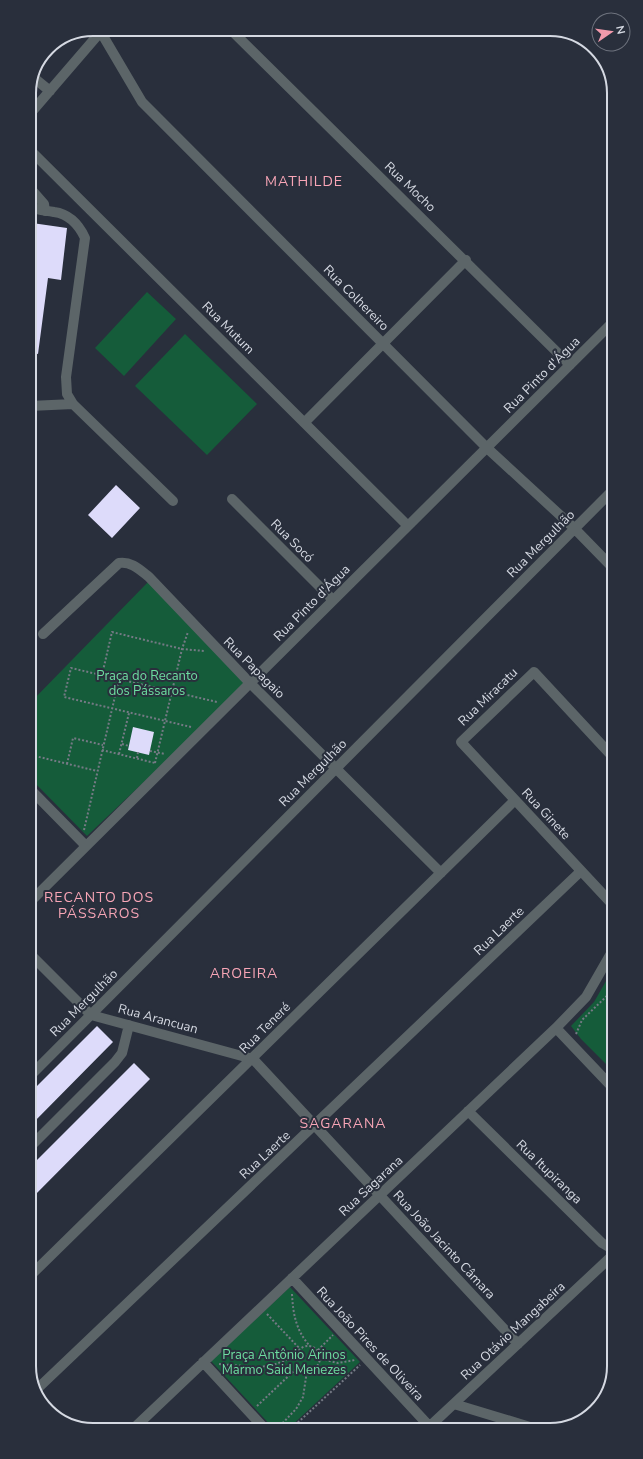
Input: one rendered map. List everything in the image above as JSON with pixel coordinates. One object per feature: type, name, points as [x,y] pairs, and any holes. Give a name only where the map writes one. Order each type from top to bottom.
[{"type":"street","points":[[36,107],[96,36]]},
{"type":"street","name":"Rua Colhereiro","points":[[104,36],[142,102],[487,448],[574,528],[607,562]]},
{"type":"street","name":"Rua Mocho","points":[[237,36],[570,364]]},
{"type":"street","points":[[37,81],[50,91]]},
{"type":"street","name":"Rua Mutum","points":[[36,156],[408,526]]},
{"type":"street","points":[[36,195],[44,204],[45,211]]},
{"type":"street","points":[[36,209],[62,214],[70,218],[80,228],[85,238],[65,386],[67,394],[73,404],[173,501]]},
{"type":"street","points":[[305,422],[466,260]]},
{"type":"street","name":"Rua Pinto d'Água","points":[[36,896],[84,844],[204,729],[607,328]]},
{"type":"street","points":[[36,406],[73,404]]},
{"type":"street","name":"Rua Mergulhão","points":[[36,1070],[607,496]]},
{"type":"street","name":"Rua Socó","points":[[232,499],[333,600]]},
{"type":"street","name":"Rua Papagaio","points":[[43,634],[119,563],[126,562],[133,565],[149,577],[191,623],[250,683],[441,873]]},
{"type":"street","name":"Rua Miracatu","points":[[461,742],[534,672],[607,750]]},
{"type":"street","name":"Rua Ginete","points":[[461,742],[607,899]]},
{"type":"street","points":[[36,795],[84,844]]},
{"type":"street","name":"Rua Teneré","points":[[36,1270],[253,1059],[515,800]]},
{"type":"street","name":"Rua Laerte","points":[[40,1387],[581,871]]},
{"type":"street","name":"Rua Arancuan","points":[[36,960],[91,1014],[253,1059]]},
{"type":"street","name":"Rua Sagarana","points":[[139,1423],[556,1028],[586,997],[607,960]]},
{"type":"street","points":[[36,1141],[115,1062],[122,1053],[129,1025]]},
{"type":"street","points":[[556,1028],[607,1082]]},
{"type":"street","name":"Rua João Jacinto Câmara","points":[[253,1059],[518,1344]]},
{"type":"street","name":"Rua Itupiranga","points":[[468,1111],[602,1243],[607,1246]]},
{"type":"street","name":"Rua Otávio Mangabeira","points":[[434,1423],[607,1261]]},
{"type":"street","name":"Rua João Pires de Oliveira","points":[[292,1278],[426,1423]]},
{"type":"street","points":[[203,1362],[260,1423]]},
{"type":"street","points":[[454,1404],[499,1423]]},
{"type":"path","points":[[153,769],[182,648],[191,623]]},
{"type":"path","points":[[102,675],[112,632],[182,648],[220,652]]},
{"type":"path","points":[[204,729],[164,722],[64,697],[71,668],[229,704]]},
{"type":"path","points":[[84,844],[97,771],[119,679]]},
{"type":"path","points":[[119,754],[129,713]]},
{"type":"path","points":[[67,764],[73,738],[103,745]]},
{"type":"path","points":[[122,744],[129,746]]},
{"type":"path","points":[[102,750],[155,763]]},
{"type":"path","points":[[137,758],[138,752]]},
{"type":"path","points":[[36,756],[97,771]]},
{"type":"path","points":[[574,1047],[576,1032],[582,1020],[607,996]]},
{"type":"path","points":[[292,1278],[293,1314],[302,1336],[309,1345],[318,1350],[321,1359],[316,1368],[307,1371],[298,1367],[295,1357],[299,1348],[309,1345]]},
{"type":"path","points":[[261,1308],[299,1348]]},
{"type":"path","points":[[318,1350],[339,1329]]},
{"type":"path","points":[[203,1362],[256,1367],[270,1366],[295,1357]]},
{"type":"path","points":[[321,1359],[338,1363],[366,1358]]},
{"type":"path","points":[[297,1423],[366,1358]]},
{"type":"path","points":[[250,1412],[298,1367]]},
{"type":"path","points":[[283,1423],[296,1409],[303,1397],[307,1371]]},
{"type":"green space","points":[[147,292],[176,319],[124,376],[95,348]]},
{"type":"green space","points":[[185,334],[257,404],[207,455],[135,386]]},
{"type":"green space","name":"Praça do Recanto dos Pássaros","points":[[149,581],[247,684],[87,836],[36,784],[36,697]]},
{"type":"green space","points":[[607,979],[607,1065],[581,1039],[571,1026],[594,1002]]},
{"type":"green space","name":"Praça Antônio Arinos Marmo Said Menezes","points":[[290,1287],[360,1362],[294,1423],[268,1423],[211,1361]]},
{"type":"building","points":[[36,224],[67,228],[61,280],[48,278],[38,354],[36,354]]},
{"type":"building","points":[[116,485],[140,508],[112,538],[88,515]]},
{"type":"building","points":[[133,727],[154,732],[149,755],[128,750]]},
{"type":"building","points":[[97,1026],[113,1042],[36,1120],[36,1087]]},
{"type":"building","points":[[134,1063],[150,1079],[36,1194],[36,1161]]},
{"type":"district","name":"MATHILDE","points":[[304,181]]},
{"type":"district","name":"RECANTO DOS PÁSSAROS","points":[[99,906]]},
{"type":"district","name":"AROEIRA","points":[[244,973]]},
{"type":"district","name":"SAGARANA","points":[[343,1123]]}]
